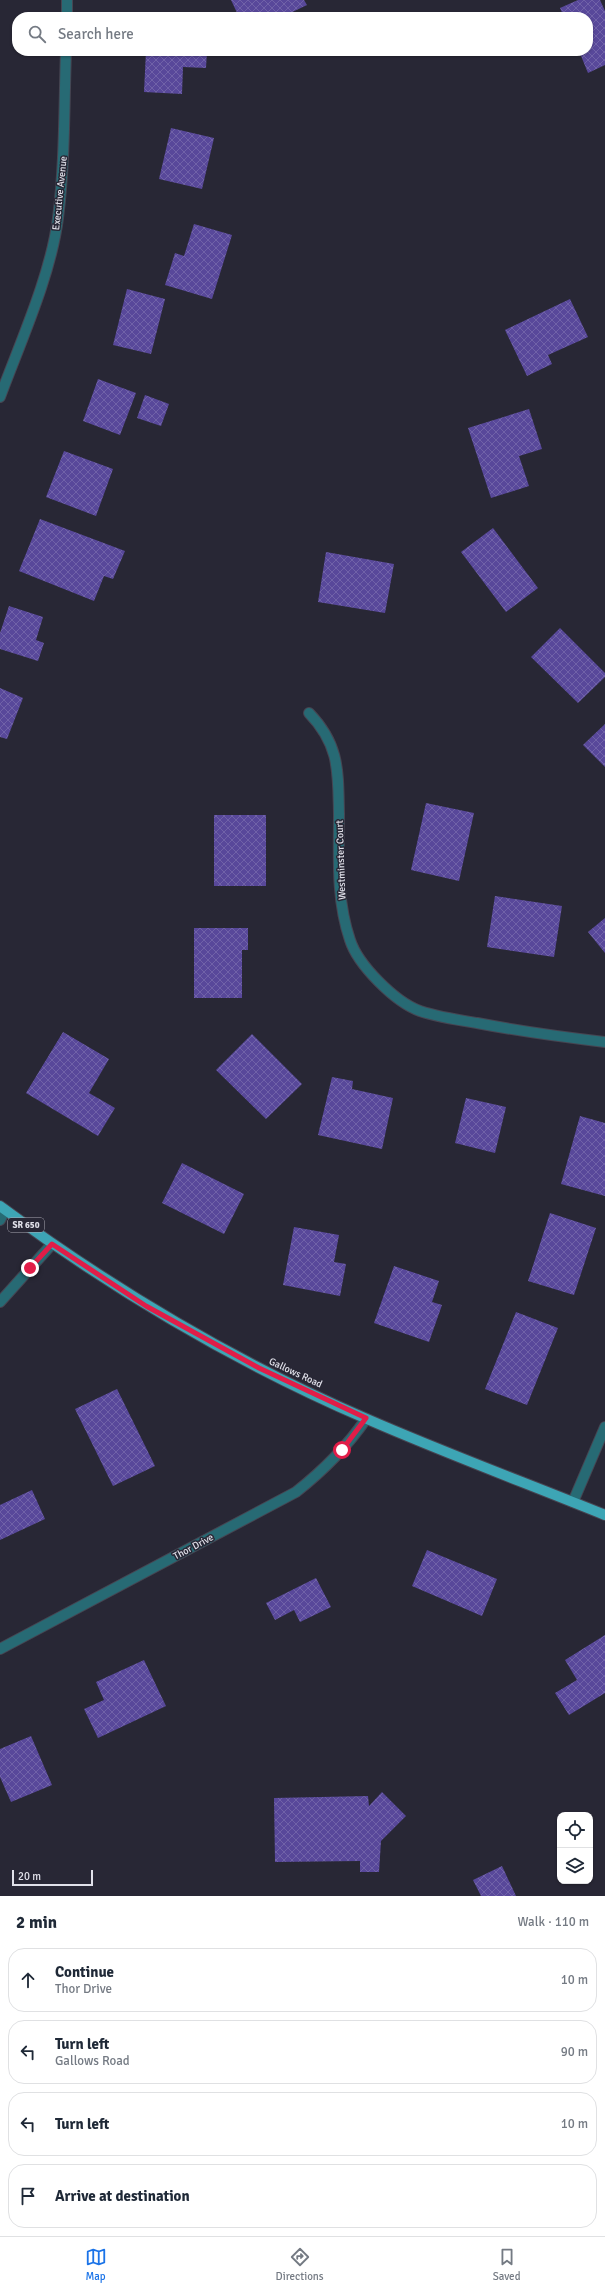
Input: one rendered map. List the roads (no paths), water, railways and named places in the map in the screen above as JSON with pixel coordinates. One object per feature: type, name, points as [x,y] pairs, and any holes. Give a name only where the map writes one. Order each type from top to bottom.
[{"type":"main road","name":"Gallows Road","points":[[3,1208],[52,1244],[146,1306],[259,1368],[366,1418],[605,1515]]},
{"type":"street","points":[[67,0],[67,12]]},
{"type":"street","name":"Executive Avenue","points":[[0,397],[46,269],[58,219],[63,161],[66,56]]},
{"type":"street","name":"Westminster Court","points":[[309,713],[317,722],[331,744],[338,769],[341,904],[350,941],[366,967],[391,994],[420,1011],[526,1032],[605,1042]]},
{"type":"street","points":[[0,1220],[3,1208]]},
{"type":"street","points":[[0,1302],[52,1244]]},
{"type":"street","name":"Thor Drive","points":[[0,1649],[296,1492],[323,1470],[351,1441],[366,1418]]},
{"type":"street","points":[[573,1502],[605,1427]]}]
